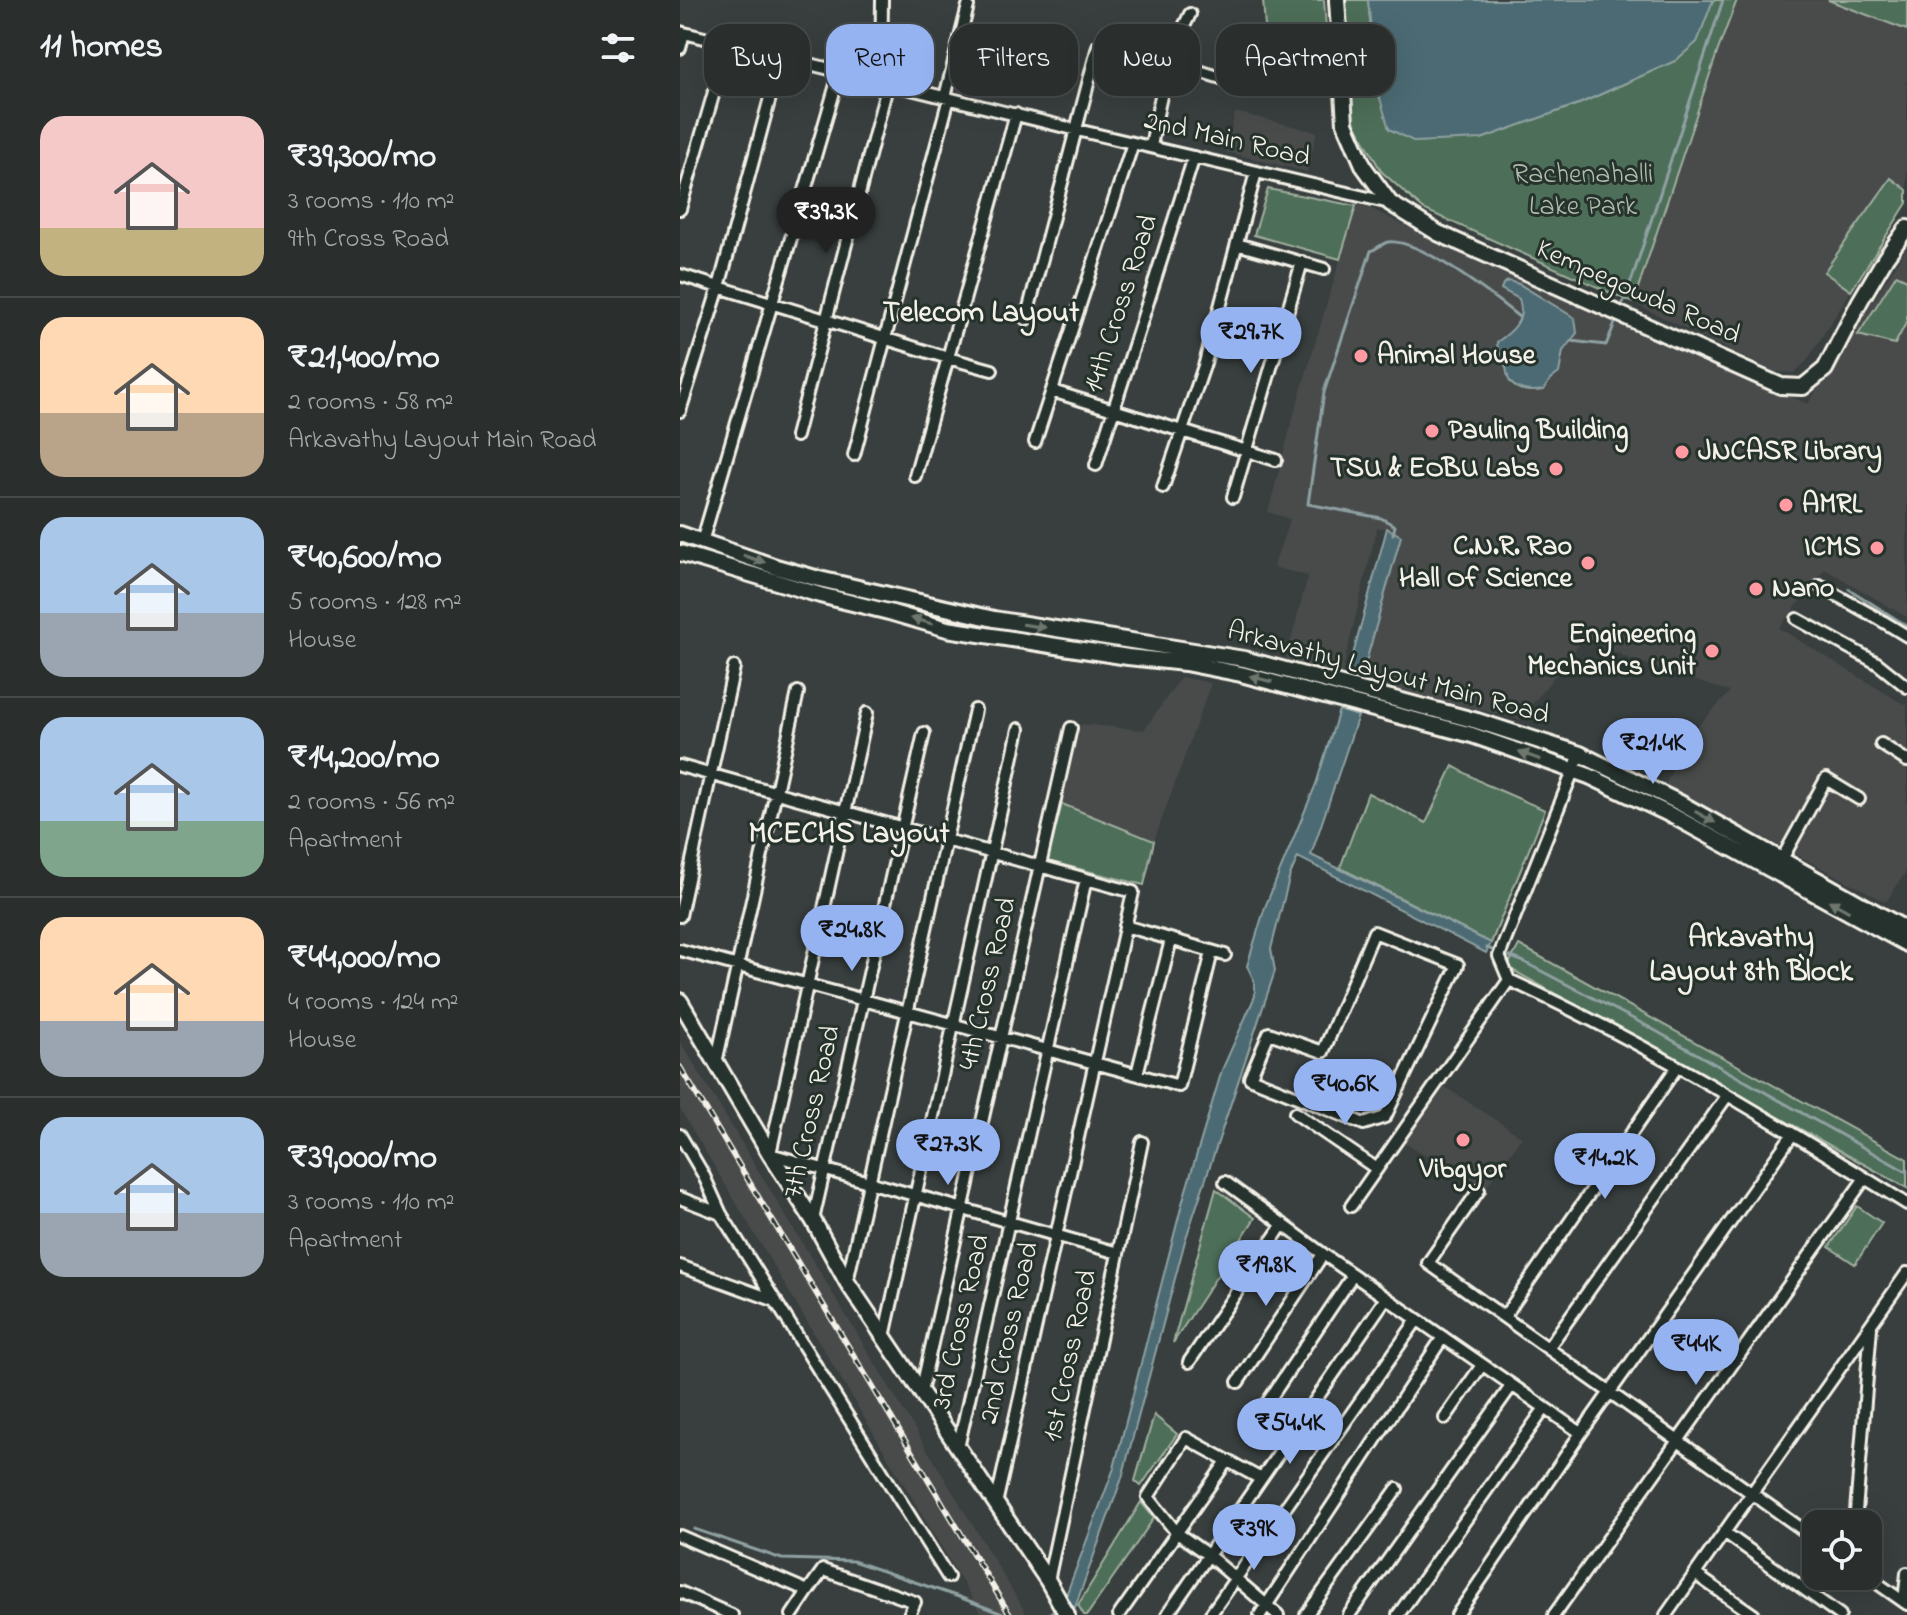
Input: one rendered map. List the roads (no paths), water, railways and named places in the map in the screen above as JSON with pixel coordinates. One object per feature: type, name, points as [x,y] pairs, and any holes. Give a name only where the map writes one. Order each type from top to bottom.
[{"type":"main road","name":"Kempegowda Road","points":[[1337,0],[1345,123],[1364,167],[1390,203],[1438,233],[1781,386],[1803,387],[1825,369],[1860,301],[1907,228]]},
{"type":"main road","name":"Arkavathy Layout Main Road","points":[[680,534],[819,579],[994,619],[1244,659],[1369,700],[1589,776],[1673,816],[1907,944]]},
{"type":"main road","name":"Arkavathy Layout Main Road","points":[[680,553],[947,629],[1185,663],[1339,692]]},
{"type":"main road","points":[[992,636],[994,619]]},
{"type":"main road","name":"Arkavathy Layout Main Road","points":[[1369,700],[1477,721],[1580,754],[1680,803],[1907,930]]},
{"type":"main road","points":[[680,1001],[770,1154],[813,1220],[847,1282],[1048,1581],[1067,1615]]},
{"type":"street","points":[[882,0],[883,24]]},
{"type":"street","points":[[854,455],[968,6]]},
{"type":"street","points":[[1185,24],[1190,14]]},
{"type":"street","points":[[680,48],[682,33]]},
{"type":"street","name":"2nd Main Road","points":[[682,33],[704,38]]},
{"type":"street","points":[[1026,319],[1094,62]]},
{"type":"street","name":"2nd Main Road","points":[[934,94],[1390,203]]},
{"type":"street","points":[[680,209],[713,96]]},
{"type":"street","points":[[680,411],[719,287],[770,96]]},
{"type":"street","points":[[702,542],[833,96]]},
{"type":"street","points":[[796,436],[881,96]]},
{"type":"street","points":[[1151,147],[1160,96]]},
{"type":"street","points":[[915,476],[1016,114]]},
{"type":"street","points":[[1035,442],[1133,143]]},
{"type":"street","name":"14th Cross Road","points":[[1096,465],[1194,157]]},
{"type":"street","points":[[1163,487],[1205,363],[1256,172]]},
{"type":"street","points":[[1237,244],[1324,269]]},
{"type":"street","points":[[1233,497],[1302,262]]},
{"type":"street","points":[[680,275],[992,370]]},
{"type":"street","points":[[1052,391],[1276,460]]},
{"type":"street","points":[[1820,586],[1907,636]]},
{"type":"street","points":[[1797,619],[1877,663],[1907,687]]},
{"type":"street","points":[[680,916],[734,667]]},
{"type":"street","points":[[716,1063],[798,692]]},
{"type":"street","points":[[847,1282],[975,710]]},
{"type":"street","points":[[867,713],[770,1154],[1118,1253]]},
{"type":"street","name":"4th Cross Road","points":[[921,1392],[1071,728]]},
{"type":"street","points":[[884,1337],[1019,729]]},
{"type":"street","name":"7th Cross Road","points":[[813,1220],[924,733]]},
{"type":"street","points":[[1881,744],[1907,761]]},
{"type":"street","points":[[1580,754],[1503,942],[1499,956],[1509,980],[1677,1067],[1907,1204]]},
{"type":"street","points":[[680,766],[1086,879]]},
{"type":"street","points":[[1782,859],[1826,779],[1859,799]]},
{"type":"street","name":"2nd Cross Road","points":[[996,1504],[1133,892],[1086,879]]},
{"type":"street","name":"3rd Cross Road","points":[[958,1448],[1086,879]]},
{"type":"street","points":[[1125,926],[1225,955]]},
{"type":"street","points":[[1374,932],[1458,965],[1385,1117],[1364,1124],[1250,1078],[1269,1033],[1323,1052],[1374,932]]},
{"type":"street","points":[[1137,1074],[1171,940]]},
{"type":"street","points":[[680,950],[1179,1086],[1212,952]]},
{"type":"street","points":[[1351,1206],[1509,980]]},
{"type":"street","points":[[1504,1317],[1677,1067]]},
{"type":"street","points":[[1548,1348],[1727,1096]]},
{"type":"street","points":[[1295,1113],[1377,1169]]},
{"type":"street","points":[[1385,1117],[1404,1130]]},
{"type":"street","points":[[680,1135],[703,1174],[721,1214],[948,1577]]},
{"type":"street","points":[[1457,1615],[1581,1433],[1792,1135]]},
{"type":"street","name":"1st Cross Road","points":[[1048,1581],[1142,1142]]},
{"type":"street","points":[[1554,1615],[1865,1178]]},
{"type":"street","points":[[1225,1182],[1581,1433]]},
{"type":"street","points":[[1479,1190],[1428,1263],[1802,1529]]},
{"type":"street","points":[[680,1198],[721,1214]]},
{"type":"street","points":[[1189,1362],[1283,1224]]},
{"type":"street","points":[[1238,1382],[1323,1254]]},
{"type":"street","points":[[680,1266],[776,1301]]},
{"type":"street","points":[[1666,1615],[1907,1273]]},
{"type":"street","points":[[1261,1412],[1353,1275]]},
{"type":"street","points":[[1167,1615],[1386,1298]]},
{"type":"street","points":[[1210,1615],[1417,1320]]},
{"type":"street","points":[[1856,1510],[1871,1325]]},
{"type":"street","points":[[1263,1610],[1443,1337]]},
{"type":"street","points":[[1445,1418],[1482,1365]]},
{"type":"street","points":[[1349,1615],[1512,1385]]},
{"type":"street","points":[[1398,1615],[1545,1408]]},
{"type":"street","points":[[1261,1479],[1186,1438],[1148,1497],[1177,1533],[1235,1579],[1263,1610],[1278,1615]]},
{"type":"street","points":[[1119,1615],[1227,1461]]},
{"type":"street","points":[[1306,1615],[1397,1489]]},
{"type":"street","points":[[1724,1532],[1840,1615]]},
{"type":"street","points":[[680,1536],[808,1591]]},
{"type":"street","points":[[792,1615],[823,1570],[915,1602],[909,1615]]},
{"type":"street","points":[[1906,1603],[1907,1573]]},
{"type":"street","points":[[1695,1574],[1754,1615]]},
{"type":"street","points":[[1882,1586],[1906,1603]]},
{"type":"street","points":[[680,1592],[732,1615]]},
{"type":"water","points":[[1368,0],[1713,0],[1697,42],[1675,61],[1581,103],[1481,139],[1415,142],[1389,129],[1379,96],[1395,96],[1395,24],[1370,24]]},
{"type":"water","points":[[1508,281],[1519,284],[1575,318],[1577,333],[1563,351],[1559,373],[1544,390],[1525,390],[1512,384],[1498,349],[1497,342],[1513,329],[1521,313],[1519,299],[1501,289]]},
{"type":"water","points":[[1387,528],[1401,536],[1361,680],[1347,677]]},
{"type":"water","points":[[1339,710],[1358,716],[1311,855],[1491,943],[1486,953],[1298,857],[1290,875],[1271,949],[1275,971],[1185,1241],[1122,1478],[1074,1610],[1065,1598],[1114,1468],[1183,1200],[1222,1070],[1255,996],[1254,980],[1247,966],[1265,907],[1316,784]]},
{"type":"waterway","points":[[1620,311],[1723,0]]},
{"type":"waterway","points":[[1393,534],[1395,526],[1381,518],[1308,504],[1324,392],[1371,251],[1388,242],[1418,249],[1456,270],[1519,317]]},
{"type":"waterway","points":[[1571,341],[1606,345],[1617,318]]},
{"type":"waterway","points":[[1849,589],[1907,626]]},
{"type":"waterway","points":[[1487,948],[1522,961],[1647,1026],[1907,1172]]},
{"type":"waterway","points":[[694,1529],[782,1559],[853,1561],[1005,1615]]},
{"type":"waterway","points":[[1047,1615],[1057,1609]]},
{"type":"railway","points":[[680,1067],[1010,1615]]},
{"type":"place","name":"Animal House","points":[[1361,356]]},
{"type":"place","name":"Pauling Building","points":[[1432,431]]},
{"type":"place","name":"JNCASR Library","points":[[1682,452]]},
{"type":"place","name":"TSU & EOBU Labs","points":[[1556,469]]},
{"type":"place","name":"AMRL","points":[[1786,505]]},
{"type":"place","name":"ICMS","points":[[1877,548]]},
{"type":"place","name":"C.N.R. Rao Hall Of Science","points":[[1588,563]]},
{"type":"place","name":"Nano","points":[[1756,589]]},
{"type":"place","name":"Engineering Mechanics Unit","points":[[1712,651]]},
{"type":"place","name":"Vibgyor","points":[[1463,1140]]},
{"type":"district","name":"Telecom Layout","points":[[981,314]]},
{"type":"district","name":"MCECHS Layout","points":[[849,835]]},
{"type":"district","name":"Arkavathy Layout 8th Block","points":[[1751,956]]},
{"type":"park label","name":"Rachenahalli Lake Park","points":[[1583,191]]}]
